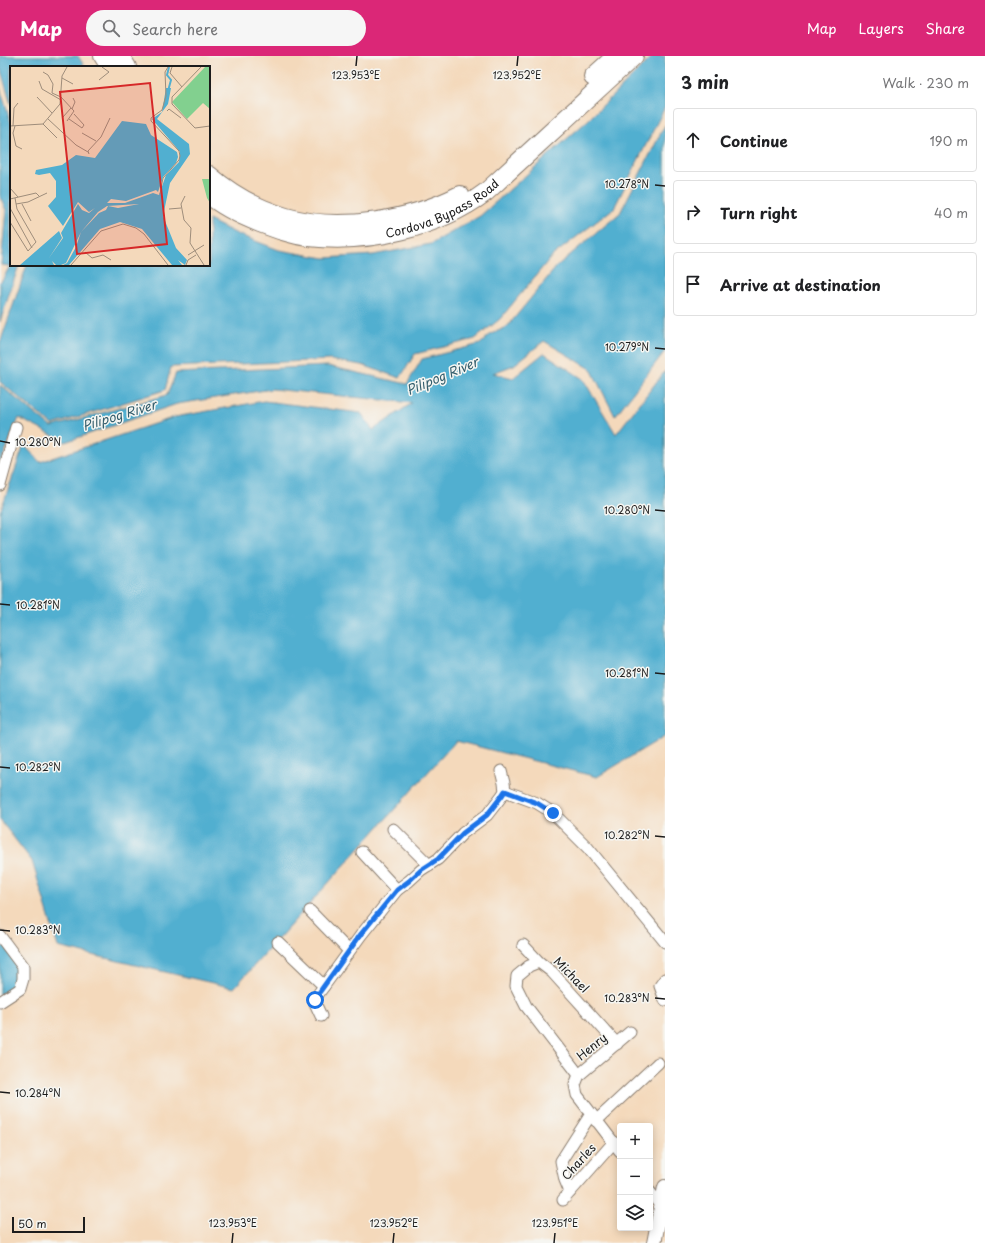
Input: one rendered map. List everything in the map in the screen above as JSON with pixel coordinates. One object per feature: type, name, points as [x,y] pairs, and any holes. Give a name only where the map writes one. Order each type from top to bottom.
[{"type":"main road","points":[[103,56],[109,66]]},
{"type":"main road","points":[[120,56],[126,66]]},
{"type":"main road","name":"Cordova Bypass Road","points":[[210,196],[245,217],[280,230],[308,237],[366,238],[403,230],[435,220],[473,202],[486,192],[616,56]]},
{"type":"main road","name":"Cordova Bypass Road","points":[[210,176],[221,186],[252,204],[286,217],[309,222],[330,224],[364,223],[402,216],[448,202],[466,192],[552,124],[634,56]]},
{"type":"street","points":[[0,485],[16,427]]},
{"type":"street","points":[[321,1016],[315,1003],[316,997],[349,951],[397,890],[446,851],[463,833],[487,815],[505,791],[500,772]]},
{"type":"street","points":[[505,791],[537,803],[553,813],[588,848],[665,942]]},
{"type":"street","points":[[393,829],[429,865]]},
{"type":"street","points":[[362,852],[397,890]]},
{"type":"street","points":[[310,911],[349,951]]},
{"type":"street","points":[[0,936],[23,967],[23,979],[20,989],[0,1002]]},
{"type":"street","points":[[278,942],[324,986]]},
{"type":"street","points":[[523,945],[538,962]]},
{"type":"street","name":"Michael","points":[[577,1080],[526,1006],[516,986],[517,976],[529,966],[538,962],[552,972],[617,1044]]},
{"type":"street","points":[[665,979],[660,986],[665,1000]]},
{"type":"street","name":"Henry","points":[[577,1080],[630,1032]]},
{"type":"street","points":[[594,1118],[658,1063]]},
{"type":"street","points":[[577,1080],[577,1095],[617,1146]]},
{"type":"street","name":"Charles","points":[[594,1118],[561,1162],[567,1196],[617,1146]]},
{"type":"street","points":[[654,1243],[663,1208],[665,1188]]},
{"type":"street","points":[[652,1195],[663,1208]]},
{"type":"water","points":[[0,56],[78,56],[84,66],[10,66],[10,102],[0,67]]},
{"type":"water","points":[[653,56],[665,56],[665,107],[614,208],[552,256],[500,319],[475,339],[415,354],[400,378],[362,365],[330,360],[171,367],[165,390],[52,425],[0,382],[0,343],[27,266],[210,266],[210,220],[237,234],[279,250],[325,258],[373,255],[431,244],[480,216],[587,121]]},
{"type":"water","points":[[0,88],[10,120],[10,266],[1,265],[6,210],[0,196]]},
{"type":"water","name":"Pilipog River","points":[[665,125],[665,351],[615,416],[591,369],[544,341],[514,365],[493,373],[513,378],[544,353],[583,379],[616,434],[665,371],[665,736],[597,777],[456,741],[234,988],[58,947],[32,861],[0,820],[0,512],[24,445],[40,462],[175,417],[264,401],[361,413],[373,430],[412,403],[272,389],[177,404],[65,442],[19,418],[0,464],[0,385],[51,427],[167,395],[176,373],[328,366],[407,384],[422,359],[480,344],[491,334],[507,327],[558,265],[620,213]]},
{"type":"water","points":[[10,266],[19,266],[0,322],[0,282]]},
{"type":"water","points":[[0,937],[20,968],[12,987],[0,994]]},
{"type":"route","points":[[315,1000],[361,934],[397,890],[421,870],[438,859],[463,833],[487,815],[505,791],[537,803],[553,813]]}]
